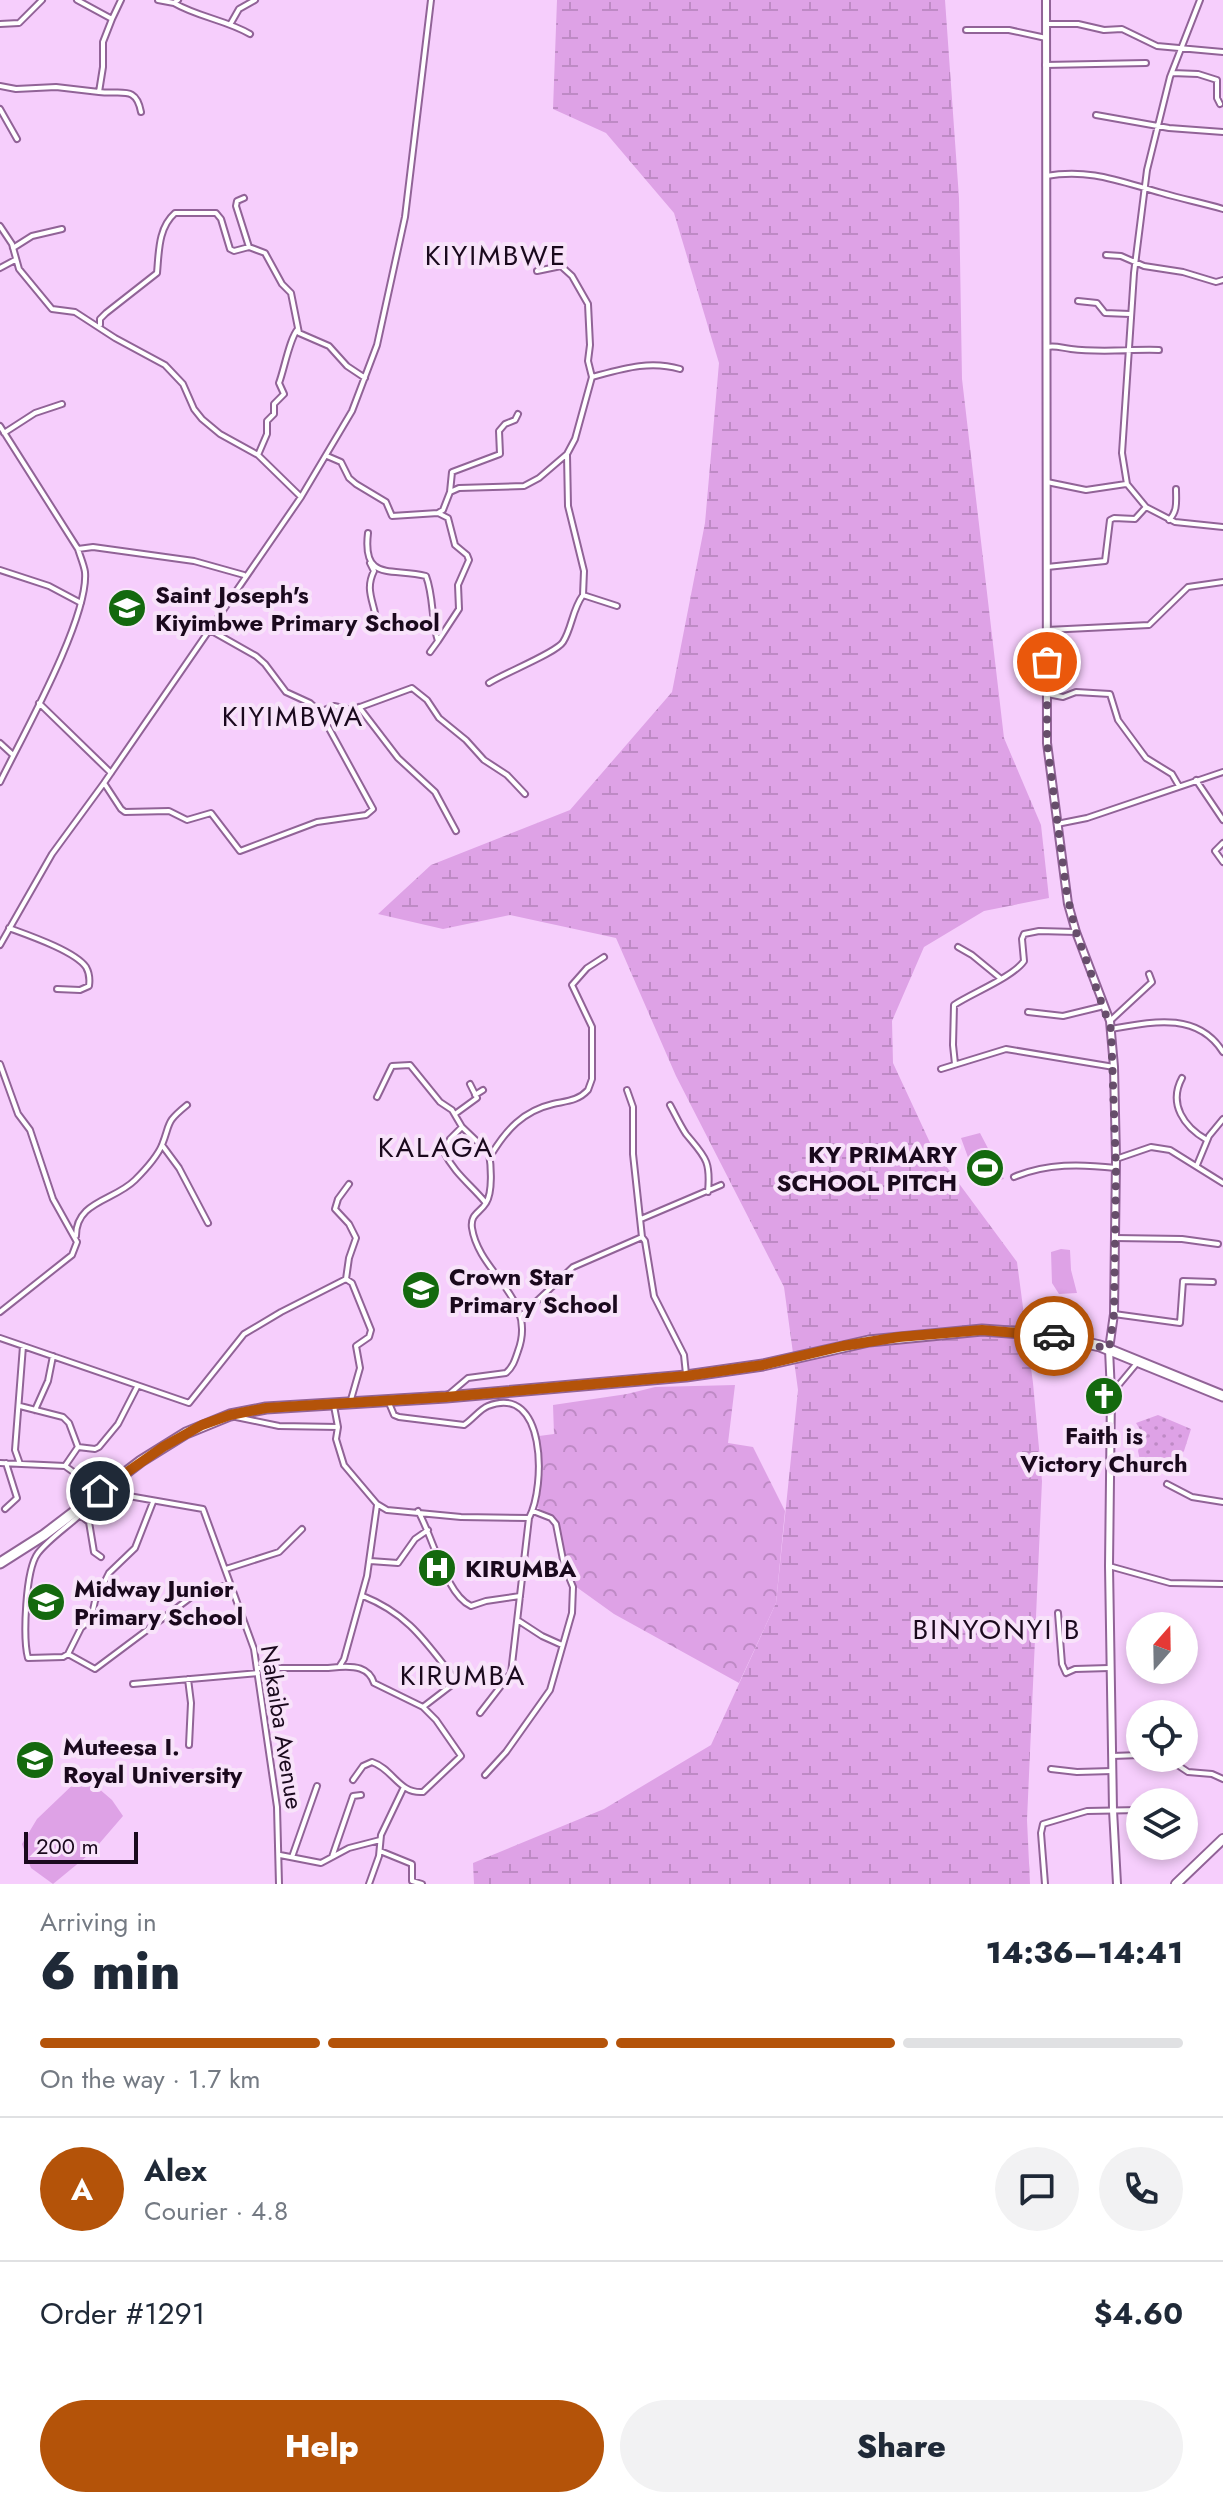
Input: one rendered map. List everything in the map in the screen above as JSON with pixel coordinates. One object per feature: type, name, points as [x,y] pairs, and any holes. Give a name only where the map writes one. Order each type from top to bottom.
[{"type":"highway","points":[[0,1563],[78,1514],[100,1491],[186,1433],[230,1415],[266,1408],[446,1397],[686,1376],[763,1365],[869,1341],[982,1330],[1051,1335],[1109,1349],[1223,1396]]},
{"type":"main road","points":[[1046,0],[1047,743],[1067,895],[1076,932],[1105,1006],[1114,1067],[1116,1168],[1114,1314],[1109,1349],[1109,1566],[1117,1884]]},
{"type":"main road","points":[[1176,1884],[1223,1839]]},
{"type":"street","points":[[0,24],[21,21],[42,0]]},
{"type":"street","points":[[77,0],[112,19]]},
{"type":"street","points":[[99,92],[103,42],[115,7],[121,0]]},
{"type":"street","points":[[158,0],[176,2],[192,12],[231,23],[250,34]]},
{"type":"street","points":[[231,23],[239,9],[255,0]]},
{"type":"street","points":[[0,945],[52,854],[301,497],[352,411],[366,378],[386,313],[405,217],[431,0]]},
{"type":"street","points":[[1200,0],[1172,73],[1157,126],[1145,188],[1130,314],[1121,435],[1127,484],[1146,507],[1182,524],[1223,527]]},
{"type":"street","points":[[1046,24],[1122,29],[1157,46],[1223,52]]},
{"type":"street","points":[[966,30],[1009,30],[1046,38]]},
{"type":"street","points":[[1045,65],[1146,63]]},
{"type":"street","points":[[1172,73],[1198,74],[1217,80],[1220,104]]},
{"type":"street","points":[[0,86],[16,89],[56,87],[87,93],[133,93],[138,97],[141,112]]},
{"type":"street","points":[[0,109],[17,139]]},
{"type":"street","points":[[1096,115],[1157,126],[1223,132]]},
{"type":"street","points":[[1046,176],[1071,172],[1101,175],[1223,209]]},
{"type":"street","points":[[244,198],[237,201],[236,206],[249,247]]},
{"type":"street","points":[[101,328],[100,319],[106,313],[157,273],[160,241],[168,219],[175,213],[218,214],[230,249],[234,251],[249,247],[265,253],[282,284],[291,293],[300,334],[329,346],[341,362],[366,378]]},
{"type":"street","points":[[0,226],[13,248],[19,269],[52,309],[75,312],[165,365],[183,384],[202,419],[220,434],[258,455],[301,497]]},
{"type":"street","points":[[13,248],[32,236],[62,229]]},
{"type":"street","points":[[1106,255],[1121,256],[1135,263],[1189,273],[1216,282],[1223,280]]},
{"type":"street","points":[[0,268],[15,260]]},
{"type":"street","points":[[450,492],[459,488],[524,486],[539,478],[567,454],[575,439],[592,377],[588,361],[588,304],[561,266],[537,271]]},
{"type":"street","points":[[1078,301],[1097,303],[1105,313],[1130,314]]},
{"type":"street","points":[[258,455],[267,434],[267,421],[274,414],[274,404],[284,394],[279,383],[291,338],[298,329]]},
{"type":"street","points":[[1047,347],[1128,352],[1159,350]]},
{"type":"street","points":[[592,377],[635,365],[662,364],[680,369]]},
{"type":"street","points":[[4,433],[35,413],[62,404]]},
{"type":"street","points":[[327,456],[341,462],[349,478],[356,484],[386,502],[392,516],[438,513],[443,510],[450,492],[452,472],[500,454],[499,431],[515,420],[518,414]]},
{"type":"street","points":[[0,426],[78,549],[85,572],[81,603],[70,636],[0,782]]},
{"type":"street","points":[[489,683],[561,646],[574,608],[583,595],[584,571],[568,506],[567,454]]},
{"type":"street","points":[[1047,482],[1086,490],[1127,484]]},
{"type":"street","points":[[1169,520],[1178,501],[1176,489]]},
{"type":"street","points":[[1047,567],[1105,561],[1110,520],[1119,517],[1135,519],[1146,507]]},
{"type":"street","points":[[430,652],[459,609],[458,585],[469,560],[455,545],[448,518],[438,513]]},
{"type":"street","points":[[368,533],[366,548],[374,571],[368,583],[376,618]]},
{"type":"street","points":[[78,549],[93,547],[194,561],[245,576]]},
{"type":"street","points":[[369,561],[381,571],[426,576],[438,641]]},
{"type":"street","points":[[0,570],[49,586],[81,603]]},
{"type":"street","points":[[1047,630],[1149,625],[1188,587],[1223,582]]},
{"type":"street","points":[[583,595],[617,606]]},
{"type":"street","points":[[104,783],[125,812],[169,811],[187,820],[211,813],[240,851],[317,822],[366,815],[373,809],[320,712],[310,703],[286,692],[256,656],[210,630]]},
{"type":"street","points":[[320,712],[334,706],[347,710],[359,707],[412,688],[427,700],[439,718],[525,794]]},
{"type":"street","points":[[1047,694],[1063,697],[1076,692],[1110,694],[1118,720],[1146,758],[1172,774],[1179,786]]},
{"type":"street","points":[[39,703],[111,773]]},
{"type":"street","points":[[359,707],[398,758],[435,792],[456,831]]},
{"type":"street","points":[[0,743],[13,755]]},
{"type":"street","points":[[1057,824],[1087,818],[1223,772]]},
{"type":"street","points":[[1196,780],[1223,820]]},
{"type":"street","points":[[1223,843],[1215,851],[1223,862]]},
{"type":"street","points":[[9,928],[42,941],[84,964],[90,975],[89,986],[80,990],[57,989]]},
{"type":"street","points":[[955,1064],[954,1005],[1014,973],[1023,964],[1024,934],[1039,931],[1076,932]]},
{"type":"street","points":[[958,947],[1000,978]]},
{"type":"street","points":[[446,1397],[468,1378],[501,1375],[510,1370],[523,1336],[520,1317],[504,1284],[476,1243],[472,1230],[474,1214],[486,1203],[490,1157],[512,1124],[545,1106],[572,1101],[588,1090],[592,1079],[592,1027],[572,985],[587,968],[604,957]]},
{"type":"street","points":[[1110,1025],[1152,982],[1149,974]]},
{"type":"street","points":[[1028,1012],[1063,1016],[1105,1006]]},
{"type":"street","points":[[1110,1025],[1148,1022],[1187,1024],[1214,1040],[1223,1052]]},
{"type":"street","points":[[941,1069],[1006,1049],[1114,1067]]},
{"type":"street","points":[[0,1064],[18,1114],[30,1130],[53,1199],[65,1225],[76,1239]]},
{"type":"street","points":[[377,1097],[392,1066],[410,1065],[490,1157]]},
{"type":"street","points":[[1182,1078],[1178,1088],[1178,1111],[1190,1130],[1207,1140]]},
{"type":"street","points":[[455,1114],[477,1098],[470,1084]]},
{"type":"street","points":[[475,1095],[483,1090]]},
{"type":"street","points":[[627,1090],[633,1107],[633,1154],[642,1237],[654,1296],[684,1355],[686,1376]]},
{"type":"street","points":[[0,1312],[72,1255],[76,1246],[77,1223],[85,1210],[134,1181],[162,1145],[168,1122],[187,1105]]},
{"type":"street","points":[[670,1105],[686,1133],[708,1160],[708,1192]]},
{"type":"street","points":[[1197,1165],[1214,1127],[1223,1119]]},
{"type":"street","points":[[462,1127],[450,1139],[444,1152],[453,1170],[486,1203]]},
{"type":"street","points":[[162,1145],[179,1168],[208,1223]]},
{"type":"street","points":[[1116,1159],[1151,1147],[1170,1150],[1223,1183]]},
{"type":"street","points":[[1014,1177],[1052,1166],[1116,1168]]},
{"type":"street","points":[[346,1279],[356,1238],[349,1224],[335,1209],[349,1184]]},
{"type":"street","points":[[641,1219],[721,1185]]},
{"type":"street","points":[[520,1317],[573,1267],[642,1237]]},
{"type":"street","points":[[1115,1238],[1182,1239],[1218,1244]]},
{"type":"street","points":[[0,1338],[189,1403],[244,1334],[346,1279]]},
{"type":"street","points":[[346,1279],[352,1283],[371,1330],[369,1337],[356,1346],[360,1368],[350,1403]]},
{"type":"street","points":[[1114,1314],[1180,1323],[1181,1283],[1186,1280],[1213,1282]]},
{"type":"street","points":[[20,1464],[15,1450],[23,1346]]},
{"type":"street","points":[[35,1410],[48,1381],[53,1356]]},
{"type":"street","points":[[1111,1393],[1139,1361]]},
{"type":"street","points":[[78,1447],[99,1447],[118,1424],[138,1386]]},
{"type":"street","points":[[388,1401],[394,1415],[399,1417],[464,1425],[485,1406],[517,1405],[534,1431],[540,1477],[529,1518],[510,1677],[480,1713]]},
{"type":"street","points":[[334,1404],[338,1427],[336,1435]]},
{"type":"street","points":[[19,1405],[66,1420],[78,1447]]},
{"type":"street","points":[[230,1415],[279,1426],[338,1427]]},
{"type":"street","points":[[330,1427],[336,1435],[348,1472],[377,1504],[387,1510],[461,1517],[529,1518]]},
{"type":"street","points":[[5,1509],[17,1498],[3,1463],[65,1466],[78,1447]]},
{"type":"street","name":"Nakaiba Avenue","points":[[65,1466],[100,1491],[203,1509],[254,1649],[276,1795],[279,1884]]},
{"type":"street","points":[[1167,1484],[1192,1497],[1223,1502]]},
{"type":"street","points":[[101,1557],[94,1552],[89,1522],[78,1514],[38,1553],[29,1585],[27,1657],[37,1659],[68,1654],[81,1628],[91,1619],[95,1601],[109,1573],[135,1548],[153,1502]]},
{"type":"street","points":[[339,1667],[362,1596],[377,1504]]},
{"type":"street","points":[[376,1516],[387,1510]]},
{"type":"street","points":[[418,1511],[447,1579],[463,1602],[471,1606],[520,1596]]},
{"type":"street","points":[[485,1775],[506,1752],[548,1694],[572,1613],[573,1587],[564,1565],[556,1524],[551,1518],[533,1511]]},
{"type":"street","points":[[226,1569],[279,1552],[302,1529]]},
{"type":"street","points":[[370,1561],[398,1563],[415,1539],[428,1529]]},
{"type":"street","points":[[1109,1566],[1170,1583],[1223,1584]]},
{"type":"street","points":[[68,1654],[95,1669],[194,1595],[230,1584]]},
{"type":"street","points":[[362,1596],[390,1608],[418,1632],[454,1678],[453,1684],[423,1707]]},
{"type":"street","points":[[1058,1613],[1066,1673],[1075,1669],[1112,1667]]},
{"type":"street","points":[[518,1620],[562,1645]]},
{"type":"street","points":[[344,1659],[348,1666]]},
{"type":"street","points":[[133,1684],[257,1671],[348,1666],[369,1672],[374,1683],[423,1707],[436,1720],[461,1758],[423,1792],[403,1789],[380,1765],[372,1762],[363,1766],[353,1780]]},
{"type":"street","points":[[188,1679],[191,1703],[189,1745]]},
{"type":"street","points":[[1112,1756],[1126,1756]]},
{"type":"street","points":[[1051,1769],[1112,1771]]},
{"type":"street","points":[[1188,1772],[1212,1774],[1223,1779]]},
{"type":"street","points":[[292,1857],[317,1786]]},
{"type":"street","points":[[369,1884],[380,1851],[380,1840],[403,1789]]},
{"type":"street","points":[[331,1859],[353,1796],[361,1795]]},
{"type":"street","points":[[1045,1884],[1043,1824],[1087,1811],[1126,1810]]},
{"type":"street","points":[[280,1855],[317,1863],[349,1848],[380,1840]]},
{"type":"street","points":[[380,1851],[412,1864],[412,1881],[422,1884]]},
{"type":"green space","points":[[557,0],[945,0],[959,198],[962,379],[1004,738],[1041,825],[1049,898],[984,911],[924,947],[892,1021],[893,1063],[932,1147],[1017,1262],[1042,1481],[1027,1820],[1030,1884],[474,1884],[473,1863],[604,1809],[711,1745],[776,1603],[798,1390],[784,1287],[676,1076],[616,938],[510,915],[443,929],[378,914],[431,865],[570,810],[672,692],[705,523],[719,363],[674,213],[606,133],[553,109]]},
{"type":"green space","name":"KY PRIMARY SCHOOL PITCH","points":[[980,1133],[1004,1179],[978,1185],[961,1138]]},
{"type":"green space","points":[[1070,1250],[1077,1293],[1059,1294],[1052,1283],[1051,1252]]},
{"type":"green space","points":[[735,1385],[728,1443],[753,1447],[785,1511],[776,1603],[739,1683],[614,1614],[575,1586],[558,1520],[538,1508],[543,1472],[539,1436],[554,1434],[553,1405],[655,1387]]},
{"type":"green space","points":[[1158,1415],[1191,1429],[1184,1451],[1167,1473],[1141,1465],[1138,1451],[1143,1434],[1136,1423]]},
{"type":"green space","points":[[83,1775],[112,1800],[123,1816],[92,1852],[53,1884],[31,1868],[22,1844],[37,1819]]},
{"type":"way so far","points":[[1047,662],[1047,743],[1068,904],[1111,1029],[1116,1159],[1114,1314],[1109,1349],[1054,1336]]},
{"type":"place","name":"Saint Joseph's Kiyimbwe Primary School","points":[[127,608]]},
{"type":"place","name":"KY PRIMARY SCHOOL PITCH","points":[[985,1168]]},
{"type":"place","name":"Crown Star Primary School","points":[[421,1290]]},
{"type":"place","name":"Faith is Victory Church","points":[[1104,1396]]},
{"type":"place","name":"KIRUMBA","points":[[437,1568]]},
{"type":"place","name":"Midway Junior Primary School","points":[[46,1602]]},
{"type":"place","name":"Muteesa I. Royal University","points":[[35,1760]]},
{"type":"district","name":"KIYIMBWE","points":[[496,255]]},
{"type":"district","name":"KIYIMBWA","points":[[293,716]]},
{"type":"district","name":"KALAGA","points":[[436,1147]]},
{"type":"district","name":"BINYONYI B","points":[[997,1629]]},
{"type":"district","name":"KIRUMBA","points":[[463,1675]]},
{"type":"route","points":[[100,1491],[141,1461],[202,1425],[230,1415],[266,1408],[446,1397],[686,1376],[736,1370],[899,1337],[982,1330],[1054,1336]]}]
